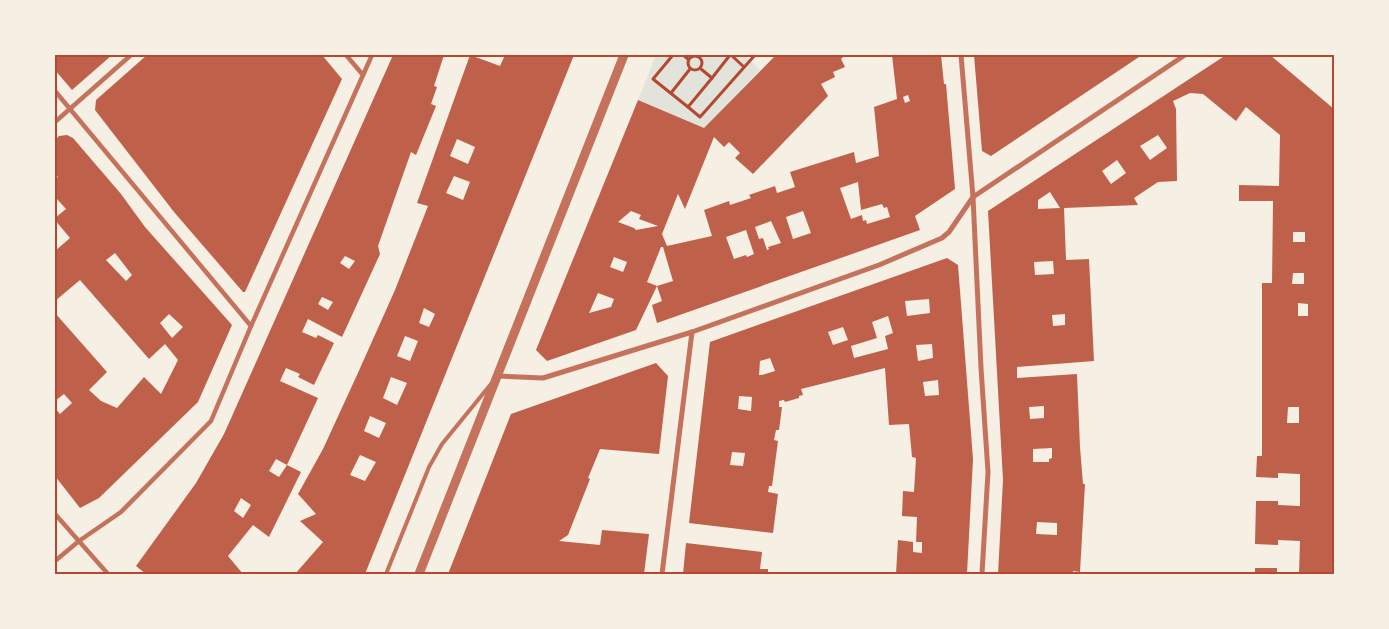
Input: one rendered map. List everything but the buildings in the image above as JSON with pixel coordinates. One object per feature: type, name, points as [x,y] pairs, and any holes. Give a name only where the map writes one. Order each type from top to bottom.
[{"type":"street","points":[[55,122],[131,55]]},
{"type":"street","points":[[346,55],[363,75]]},
{"type":"street","points":[[55,561],[78,541],[121,512],[211,421],[251,326],[372,55]]},
{"type":"street","points":[[419,574],[624,55]]},
{"type":"street","points":[[961,55],[973,197],[988,472],[982,574]]},
{"type":"street","points":[[497,376],[543,378],[692,332],[879,264],[942,238],[949,232],[973,197],[1185,55]]},
{"type":"street","points":[[55,91],[251,326]]},
{"type":"street","points":[[662,574],[692,332]]},
{"type":"street","points":[[55,514],[108,574]]},
{"type":"lane","points":[[386,574],[429,467],[442,444],[497,376]]},
{"type":"path","points":[[673,55],[653,79],[700,117],[755,55]]},
{"type":"path","points":[[683,55],[688,59]]},
{"type":"path","points":[[688,107],[730,55],[744,68]]},
{"type":"path","points":[[688,59],[693,56],[699,56],[702,62],[700,69]]},
{"type":"path","points":[[688,59],[687,64],[690,69],[695,71],[700,69]]},
{"type":"path","points":[[671,94],[690,69]]},
{"type":"path","points":[[700,69],[712,78]]},
{"type":"shaded area","points":[[656,55],[745,55],[760,70],[704,128],[638,100]]}]
